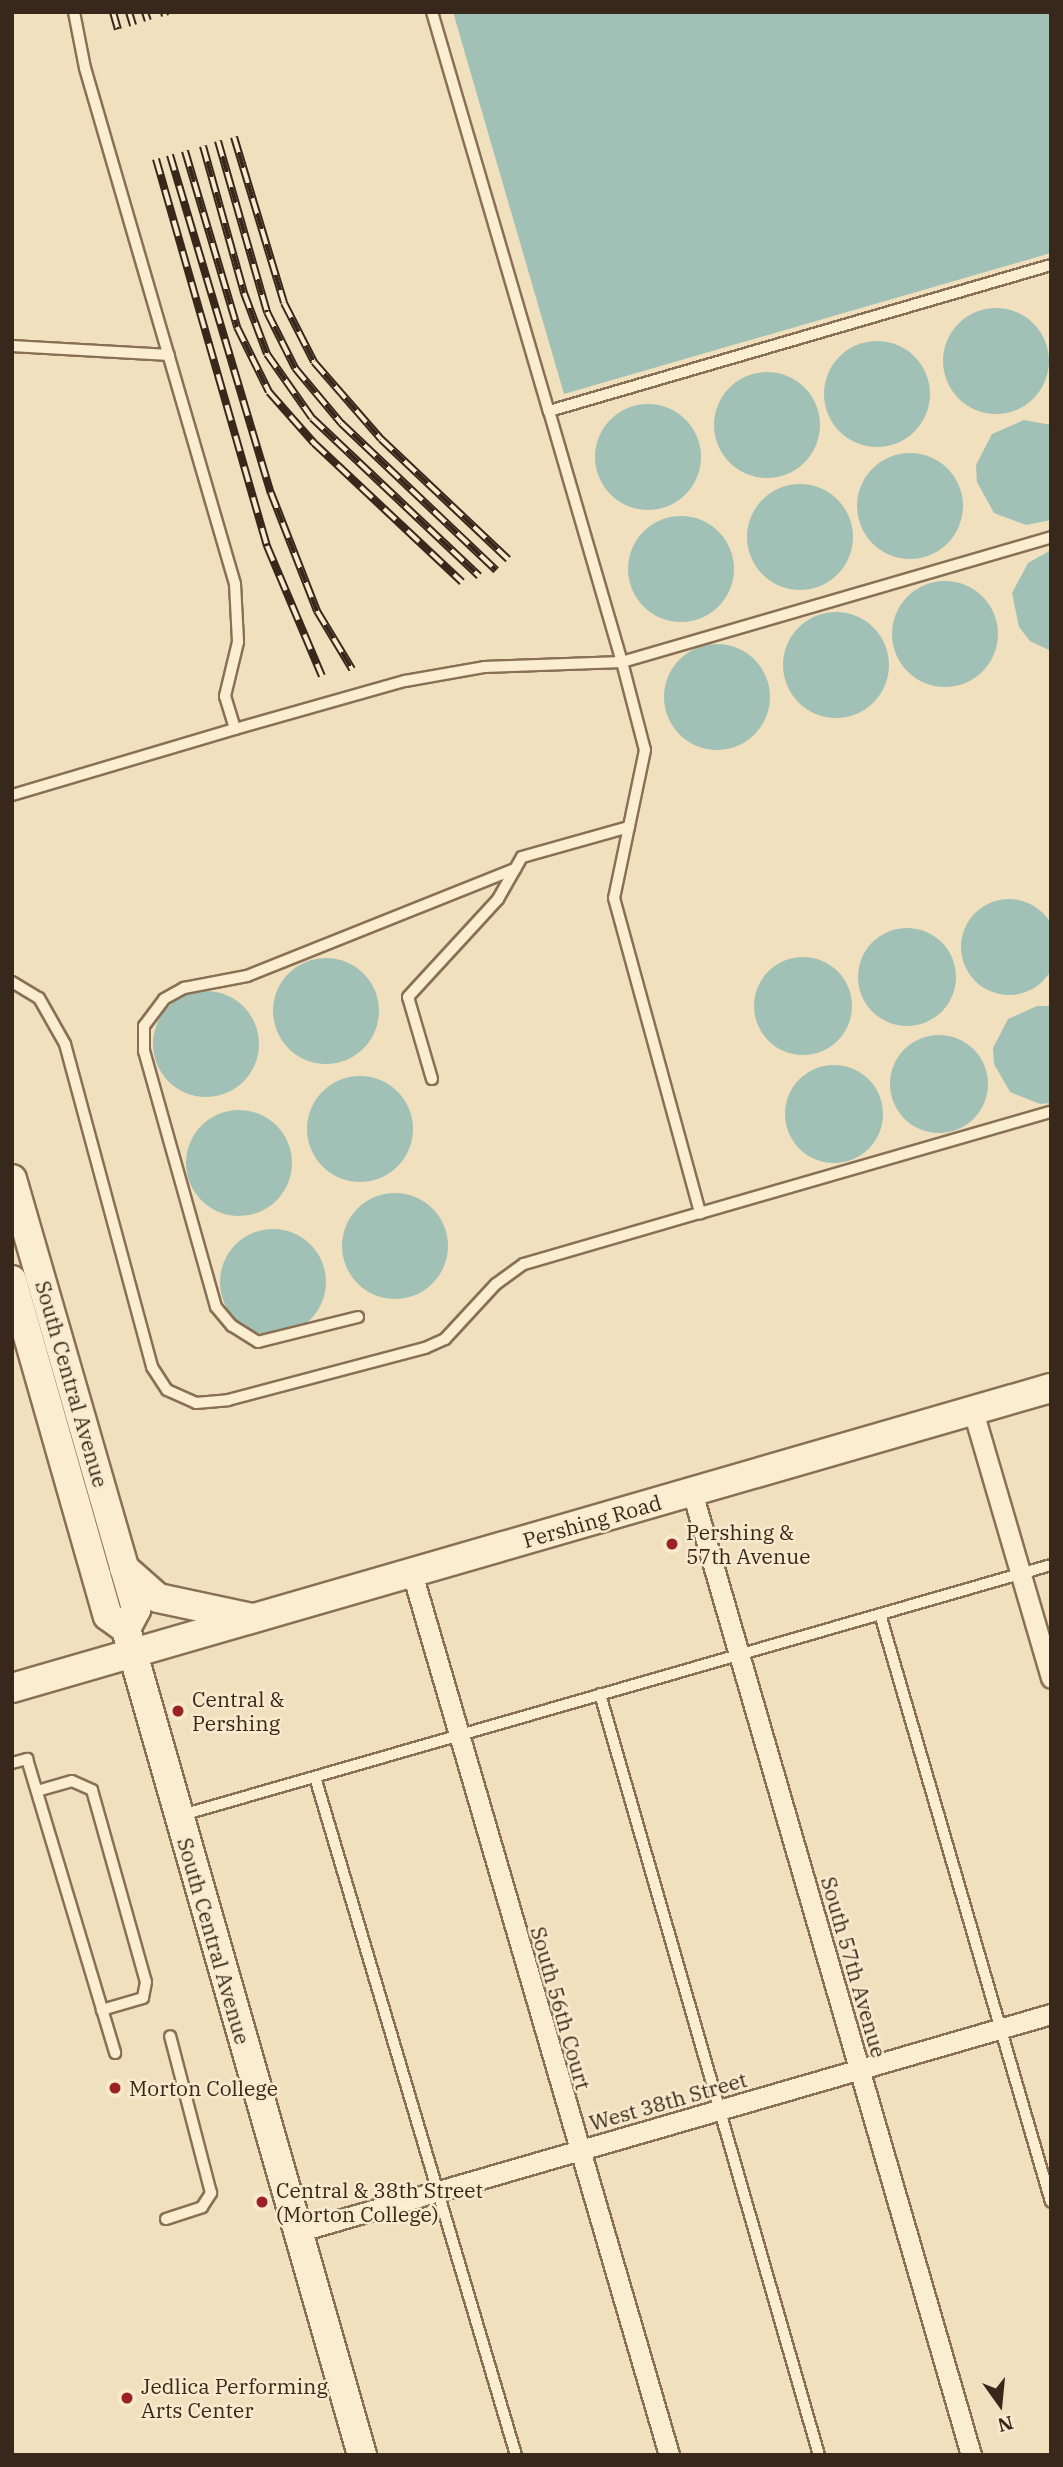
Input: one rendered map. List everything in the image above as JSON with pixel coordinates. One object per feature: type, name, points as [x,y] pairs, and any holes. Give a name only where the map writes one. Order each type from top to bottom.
[{"type":"main road","name":"South Central Avenue","points":[[12,1179],[135,1610],[129,1641]]},
{"type":"main road","name":"South Central Avenue","points":[[12,1280],[108,1616],[129,1641],[362,2455]]},
{"type":"main road","name":"Pershing Road","points":[[12,1688],[129,1641],[255,1619],[1051,1388]]},
{"type":"main road","points":[[124,1568],[158,1598],[255,1619]]},
{"type":"street","points":[[973,1411],[1051,1678]]},
{"type":"street","name":"South 57th Avenue","points":[[692,1492],[971,2455]]},
{"type":"street","name":"South 56th Court","points":[[412,1573],[457,1736],[668,2455]]},
{"type":"street","name":"West 38th Street","points":[[297,2232],[1051,2014]]},
{"type":"lane","points":[[74,12],[85,68],[235,584],[238,642],[225,696],[235,729]]},
{"type":"lane","points":[[432,12],[622,662],[645,750],[614,898],[700,1213]]},
{"type":"lane","points":[[549,411],[1051,265]]},
{"type":"lane","points":[[12,346],[169,355]]},
{"type":"lane","points":[[12,795],[405,681],[484,667],[622,662],[1051,537]]},
{"type":"lane","points":[[432,1079],[408,997],[498,899],[522,857],[629,827]]},
{"type":"lane","points":[[358,1317],[277,1340],[258,1342],[232,1326],[216,1307],[145,1051],[144,1026],[164,999],[184,988],[247,976],[515,869]]},
{"type":"lane","points":[[12,982],[39,998],[65,1044],[152,1367],[167,1390],[196,1403],[228,1401],[425,1348],[445,1339],[496,1284],[524,1264],[1051,1112]]},
{"type":"lane","points":[[178,1816],[1051,1565]]},
{"type":"lane","points":[[880,1614],[1051,2202]]},
{"type":"lane","points":[[600,1695],[819,2455]]},
{"type":"lane","points":[[12,1763],[27,1759],[115,2053]]},
{"type":"lane","points":[[315,1777],[440,2190],[516,2455]]},
{"type":"lane","points":[[37,1791],[72,1781],[92,1790],[146,1982],[143,1998],[102,2010]]},
{"type":"lane","points":[[166,2219],[202,2207],[211,2193],[170,2036]]},
{"type":"water","points":[[453,12],[1051,12],[1051,253],[564,394]]},
{"type":"water","points":[[996,308],[1016,312],[1033,324],[1045,341],[1049,361],[1045,381],[1033,398],[1016,410],[996,414],[976,410],[959,398],[947,381],[943,361],[947,341],[959,324],[976,312]]},
{"type":"water","points":[[877,341],[897,345],[914,357],[926,374],[930,394],[926,414],[914,431],[897,443],[877,447],[857,443],[840,431],[828,414],[824,394],[828,374],[840,357],[857,345]]},
{"type":"water","points":[[767,372],[787,376],[804,388],[816,405],[820,425],[816,445],[804,462],[787,474],[767,478],[747,474],[730,462],[718,445],[714,425],[718,405],[730,388],[747,376]]},
{"type":"water","points":[[648,404],[668,408],[685,420],[697,437],[701,457],[697,477],[685,494],[668,506],[648,510],[628,506],[611,494],[599,477],[595,457],[599,437],[611,420],[628,408]]},
{"type":"water","points":[[1024,420],[1051,425],[1051,520],[1026,525],[994,513],[977,482],[976,465],[992,434]]},
{"type":"water","points":[[910,453],[930,457],[947,469],[959,486],[963,506],[959,526],[947,543],[930,555],[910,559],[890,555],[873,543],[861,526],[857,506],[861,486],[873,469],[890,457]]},
{"type":"water","points":[[800,484],[820,488],[837,500],[849,517],[853,537],[849,557],[837,574],[820,586],[800,590],[780,586],[763,574],[751,557],[747,537],[751,517],[763,500],[780,488]]},
{"type":"water","points":[[681,516],[701,520],[718,532],[730,549],[734,569],[730,589],[718,606],[701,618],[681,622],[661,618],[644,606],[632,589],[628,569],[632,549],[644,532],[661,520]]},
{"type":"water","points":[[1051,550],[1051,651],[1030,641],[1019,627],[1012,593],[1028,563]]},
{"type":"water","points":[[945,581],[965,585],[982,597],[994,614],[998,634],[994,654],[982,671],[965,683],[945,687],[925,683],[908,671],[896,654],[892,634],[896,614],[908,597],[925,585]]},
{"type":"water","points":[[836,612],[856,616],[873,628],[885,645],[889,665],[885,685],[873,702],[856,714],[836,718],[816,714],[799,702],[787,685],[783,665],[787,645],[799,628],[816,616]]},
{"type":"water","points":[[717,644],[737,648],[754,660],[766,677],[770,697],[766,717],[754,734],[737,746],[717,750],[697,746],[680,734],[668,717],[664,697],[668,677],[680,660],[697,648]]},
{"type":"water","points":[[1009,899],[1027,903],[1043,913],[1053,929],[1057,947],[1053,965],[1043,981],[1027,991],[1009,995],[991,991],[975,981],[965,965],[961,947],[965,929],[975,913],[991,903]]},
{"type":"water","points":[[907,928],[926,932],[942,942],[952,958],[956,977],[952,996],[942,1012],[926,1022],[907,1026],[888,1022],[872,1012],[862,996],[858,977],[862,958],[872,942],[888,932]]},
{"type":"water","points":[[803,957],[822,961],[838,971],[848,987],[852,1006],[848,1025],[838,1041],[822,1051],[803,1055],[784,1051],[768,1041],[758,1025],[754,1006],[758,987],[768,971],[784,961]]},
{"type":"water","points":[[326,958],[346,962],[363,974],[375,991],[379,1011],[375,1031],[363,1048],[346,1060],[326,1064],[306,1060],[289,1048],[277,1031],[273,1011],[277,991],[289,974],[306,962]]},
{"type":"water","points":[[206,991],[226,995],[243,1007],[255,1024],[259,1044],[255,1064],[243,1081],[226,1093],[206,1097],[186,1093],[169,1081],[157,1064],[153,1044],[157,1024],[169,1007],[186,995]]},
{"type":"water","points":[[1037,1006],[1051,1006],[1051,1103],[1040,1104],[1010,1092],[994,1064],[993,1048],[1008,1019]]},
{"type":"water","points":[[939,1035],[958,1039],[974,1049],[984,1065],[988,1084],[984,1103],[974,1119],[958,1129],[939,1133],[920,1129],[904,1119],[894,1103],[890,1084],[894,1065],[904,1049],[920,1039]]},
{"type":"water","points":[[834,1065],[853,1069],[869,1079],[879,1095],[883,1114],[879,1133],[869,1149],[853,1159],[834,1163],[815,1159],[799,1149],[789,1133],[785,1114],[789,1095],[799,1079],[815,1069]]},
{"type":"water","points":[[360,1076],[380,1080],[397,1092],[409,1109],[413,1129],[409,1149],[397,1166],[380,1178],[360,1182],[340,1178],[323,1166],[311,1149],[307,1129],[311,1109],[323,1092],[340,1080]]},
{"type":"water","points":[[239,1110],[259,1114],[276,1126],[288,1143],[292,1163],[288,1183],[276,1200],[259,1212],[239,1216],[219,1212],[202,1200],[190,1183],[186,1163],[190,1143],[202,1126],[219,1114]]},
{"type":"water","points":[[395,1193],[415,1197],[432,1209],[444,1226],[448,1246],[444,1266],[432,1283],[415,1295],[395,1299],[375,1295],[358,1283],[346,1266],[342,1246],[346,1226],[358,1209],[375,1197]]},
{"type":"water","points":[[273,1229],[293,1233],[310,1245],[322,1262],[326,1282],[322,1302],[310,1319],[293,1331],[273,1335],[253,1331],[236,1319],[224,1302],[220,1282],[224,1262],[236,1245],[253,1233]]},
{"type":"railway","points":[[113,12],[118,29]]},
{"type":"railway","points":[[129,12],[133,25]]},
{"type":"railway","points":[[145,12],[148,21]]},
{"type":"railway","points":[[164,12],[165,16]]},
{"type":"railway","points":[[234,137],[284,303],[314,362],[381,439],[508,559]]},
{"type":"railway","points":[[218,141],[267,312],[295,368],[341,423],[496,570]]},
{"type":"railway","points":[[203,146],[244,293],[267,354],[312,418],[479,576]]},
{"type":"railway","points":[[185,151],[237,327],[269,392],[314,443],[462,582]]},
{"type":"railway","points":[[170,155],[271,493],[317,611],[352,669]]},
{"type":"railway","points":[[156,159],[267,546],[322,676]]},
{"type":"place","name":"Pershing & 57th Avenue","points":[[672,1544]]},
{"type":"place","name":"Central & Pershing","points":[[178,1711]]},
{"type":"place","name":"Morton College","points":[[115,2088]]},
{"type":"place","name":"Central & 38th Street (Morton College)","points":[[262,2202]]},
{"type":"place","name":"Jedlica Performing Arts Center","points":[[127,2398]]}]
